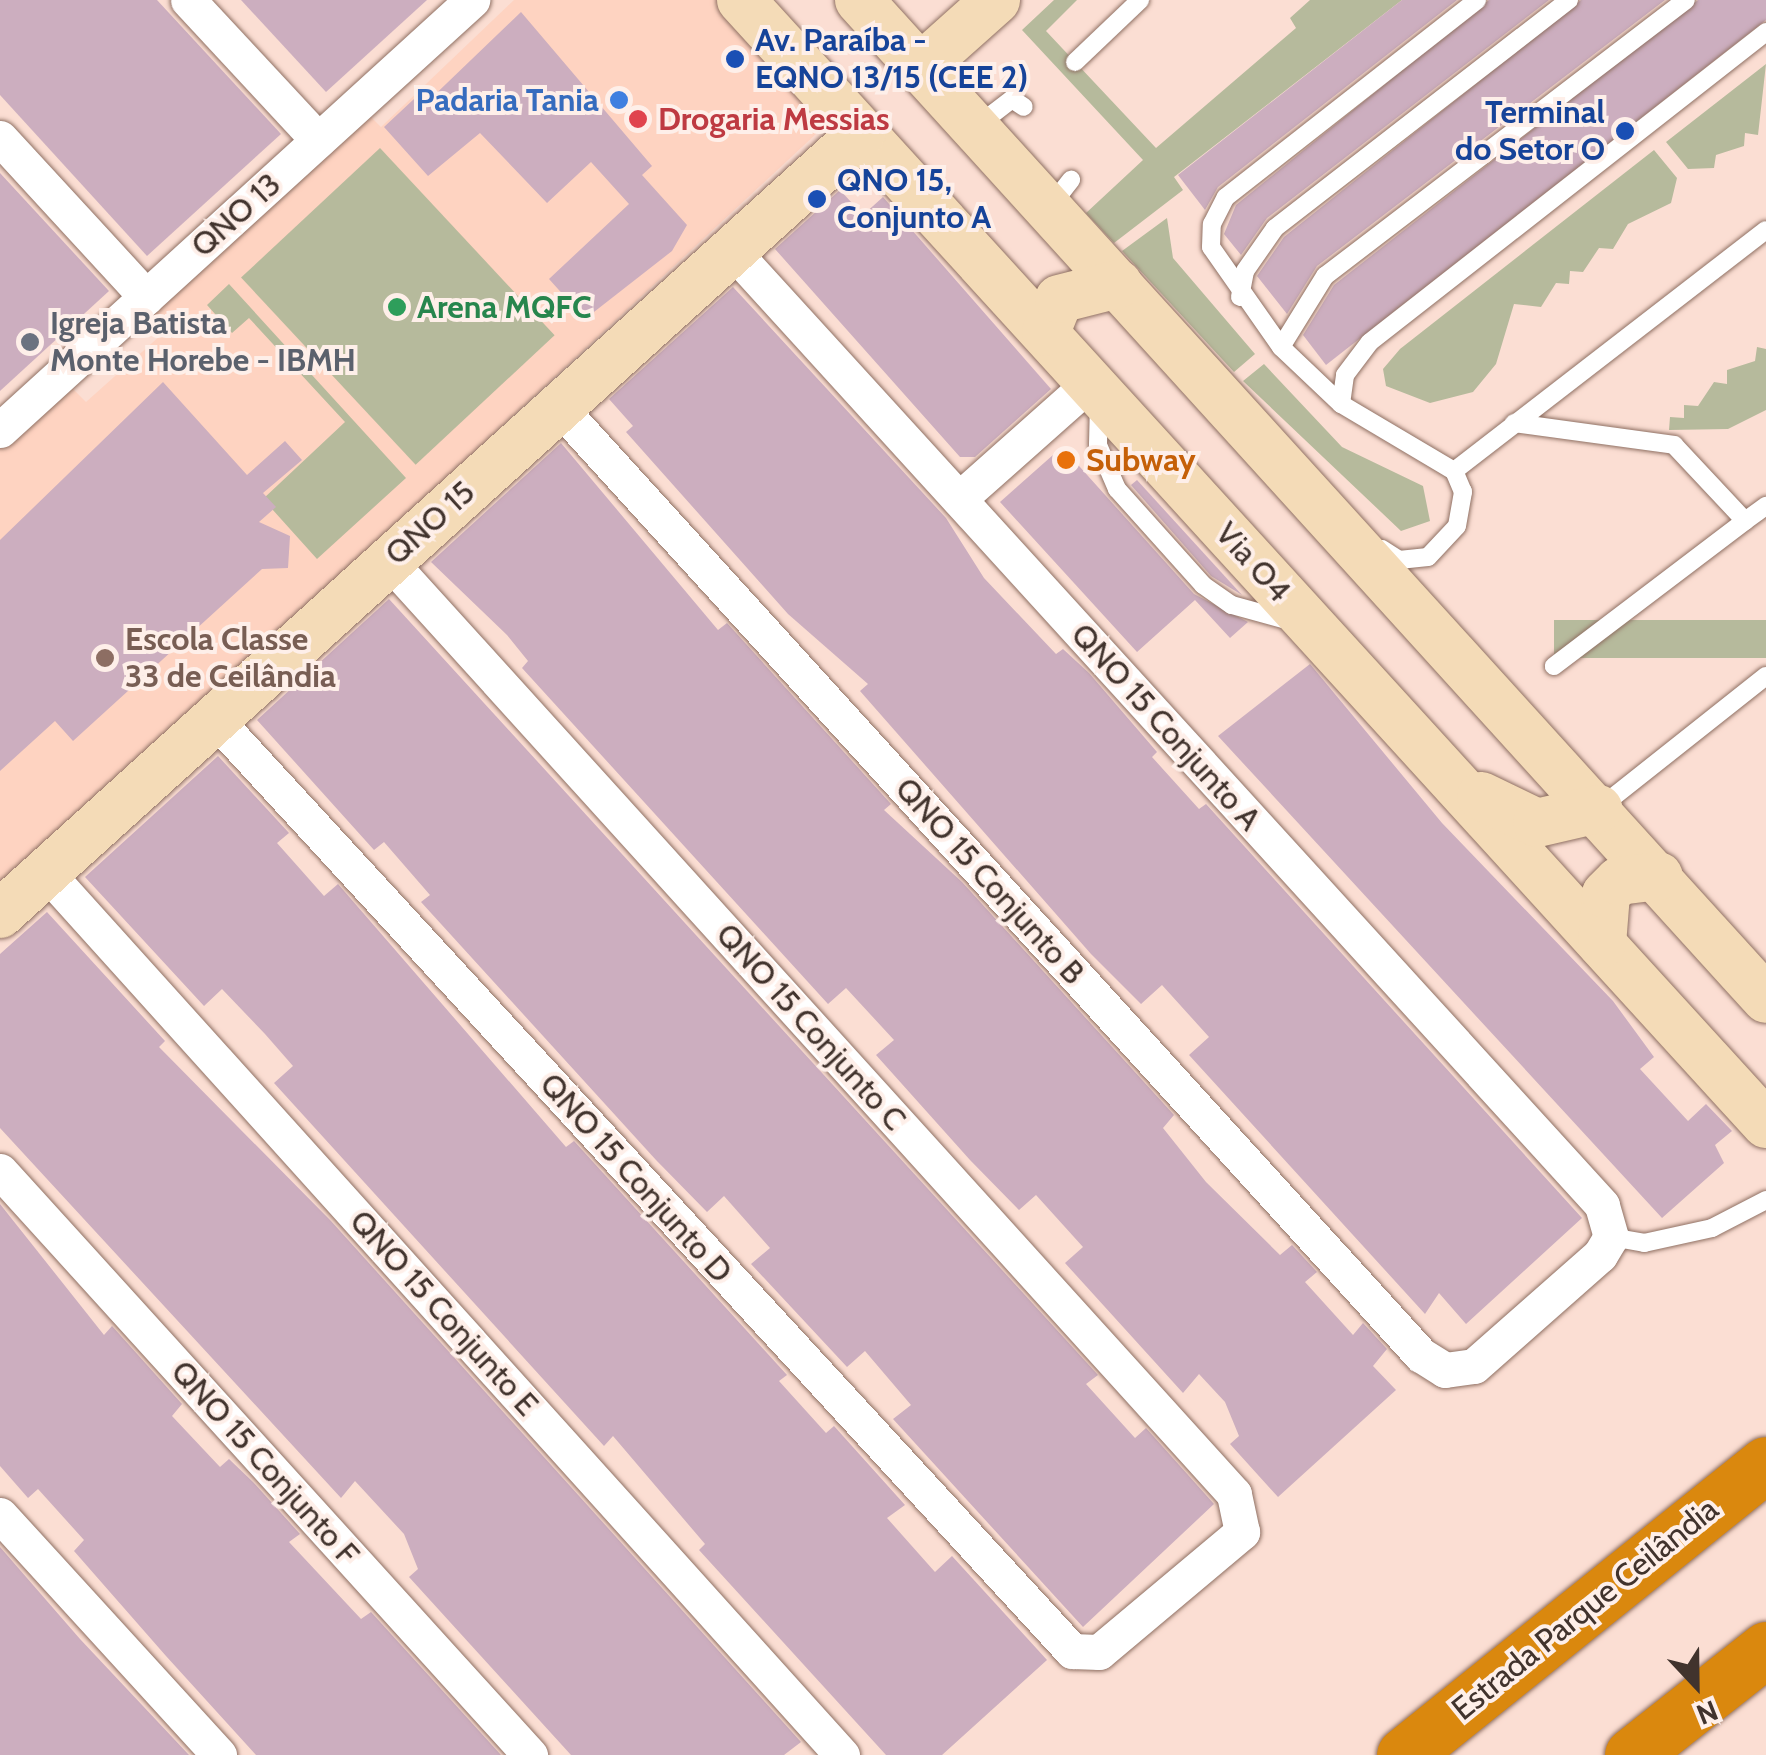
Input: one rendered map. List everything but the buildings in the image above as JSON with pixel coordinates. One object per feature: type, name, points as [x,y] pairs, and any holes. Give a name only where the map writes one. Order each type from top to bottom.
[{"type":"highway","name":"Estrada Parque Ceilândia","points":[[1404,1755],[1766,1464]]},
{"type":"highway","points":[[1632,1755],[1766,1649]]},
{"type":"main road","name":"Via O4","points":[[741,0],[1766,1124]]},
{"type":"main road","points":[[858,0],[975,128],[1060,194],[1118,284],[1659,876],[1766,999]]},
{"type":"main road","points":[[920,68],[996,0]]},
{"type":"main road","name":"QNO 15","points":[[0,914],[784,199],[861,134]]},
{"type":"main road","points":[[1046,332],[1059,299],[1118,284]]},
{"type":"main road","points":[[1452,779],[1538,823],[1598,809]]},
{"type":"main road","points":[[1602,944],[1606,894],[1629,877],[1659,876]]},
{"type":"street","points":[[188,0],[318,140]]},
{"type":"street","name":"QNO 13","points":[[0,430],[472,0]]},
{"type":"street","points":[[0,138],[146,297]]},
{"type":"street","name":"QNO 15 Conjunto A","points":[[730,249],[1607,1221]]},
{"type":"street","points":[[958,499],[1095,387]]},
{"type":"street","name":"QNO 15 Conjunto B","points":[[558,406],[1422,1355],[1445,1370],[1474,1366],[1607,1221]]},
{"type":"street","name":"QNO 15 Conjunto C","points":[[388,560],[1234,1494],[1242,1532],[1099,1652],[1072,1651],[1056,1637]]},
{"type":"street","name":"QNO 15 Conjunto D","points":[[216,720],[1056,1637]]},
{"type":"street","name":"QNO 15 Conjunto E","points":[[46,872],[842,1755]]},
{"type":"street","name":"QNO 15 Conjunto F","points":[[0,1171],[530,1755]]},
{"type":"street","points":[[0,1515],[219,1755]]},
{"type":"lane","points":[[1074,62],[1140,0]]},
{"type":"lane","points":[[1334,521],[1399,560],[1428,558],[1457,526],[1463,492],[1454,471],[1341,404],[1281,347],[1240,297],[1212,246],[1226,197],[1477,0]]},
{"type":"lane","points":[[1240,297],[1246,270],[1275,228],[1569,0]]},
{"type":"lane","points":[[1281,347],[1324,276],[1686,0]]},
{"type":"lane","points":[[1341,404],[1346,376],[1370,342],[1766,32]]},
{"type":"lane","points":[[975,128],[1012,99],[1024,108]]},
{"type":"lane","points":[[1454,471],[1766,230]]},
{"type":"lane","points":[[1514,423],[1674,445],[1746,521]]},
{"type":"lane","points":[[1554,666],[1766,506]]},
{"type":"lane","points":[[1598,809],[1766,676]]},
{"type":"lane","points":[[1607,1221],[1644,1243],[1712,1228],[1766,1200]]},
{"type":"shaded area","points":[[514,0],[717,0],[817,109],[816,134],[0,893],[0,449],[69,385],[86,402],[161,335],[145,317],[369,115],[381,127]]},
{"type":"green space","points":[[1054,0],[1077,0],[1046,31],[1156,148],[1296,28],[1290,18],[1310,0],[1402,0],[1174,177],[1183,190],[1114,243],[1086,213],[1143,160],[1022,30]]},
{"type":"green space","points":[[1766,64],[1758,135],[1745,133],[1744,146],[1716,155],[1714,168],[1688,169],[1666,142]]},
{"type":"green space","name":"Arena MQFC","points":[[380,148],[555,335],[416,465],[241,278]]},
{"type":"green space","points":[[1654,150],[1677,178],[1671,203],[1628,224],[1613,249],[1599,248],[1583,272],[1570,271],[1569,284],[1556,283],[1541,307],[1514,304],[1496,364],[1473,392],[1430,403],[1386,386],[1383,369],[1400,349]]},
{"type":"green space","points":[[1167,218],[1173,258],[1255,354],[1234,372],[1122,251]]},
{"type":"green space","points":[[229,284],[406,478],[317,559],[263,499],[345,422],[249,318],[232,333],[207,305]]},
{"type":"green space","points":[[1757,347],[1766,349],[1766,410],[1728,429],[1669,430],[1670,417],[1684,418],[1684,405],[1698,406],[1714,382],[1727,384],[1727,370],[1755,361]]},
{"type":"green space","points":[[1264,364],[1342,447],[1423,486],[1430,521],[1401,531],[1243,381]]},
{"type":"green space","points":[[1554,620],[1766,620],[1766,658],[1554,658]]},
{"type":"place","name":"Av. Paraíba - EQNO 13/15 (CEE 2)","points":[[735,59]]},
{"type":"place","name":"Padaria Tania","points":[[619,100]]},
{"type":"place","name":"Drogaria Messias","points":[[638,119]]},
{"type":"place","name":"Terminal do Setor O","points":[[1625,131]]},
{"type":"place","name":"QNO 15, Conjunto A","points":[[817,199]]},
{"type":"place","name":"Arena MQFC","points":[[397,307]]},
{"type":"place","name":"Igreja Batista Monte Horebe - IBMH","points":[[30,342]]},
{"type":"place","name":"Subway","points":[[1066,460]]},
{"type":"place","name":"Escola Classe 33 de Ceilândia","points":[[105,658]]}]
